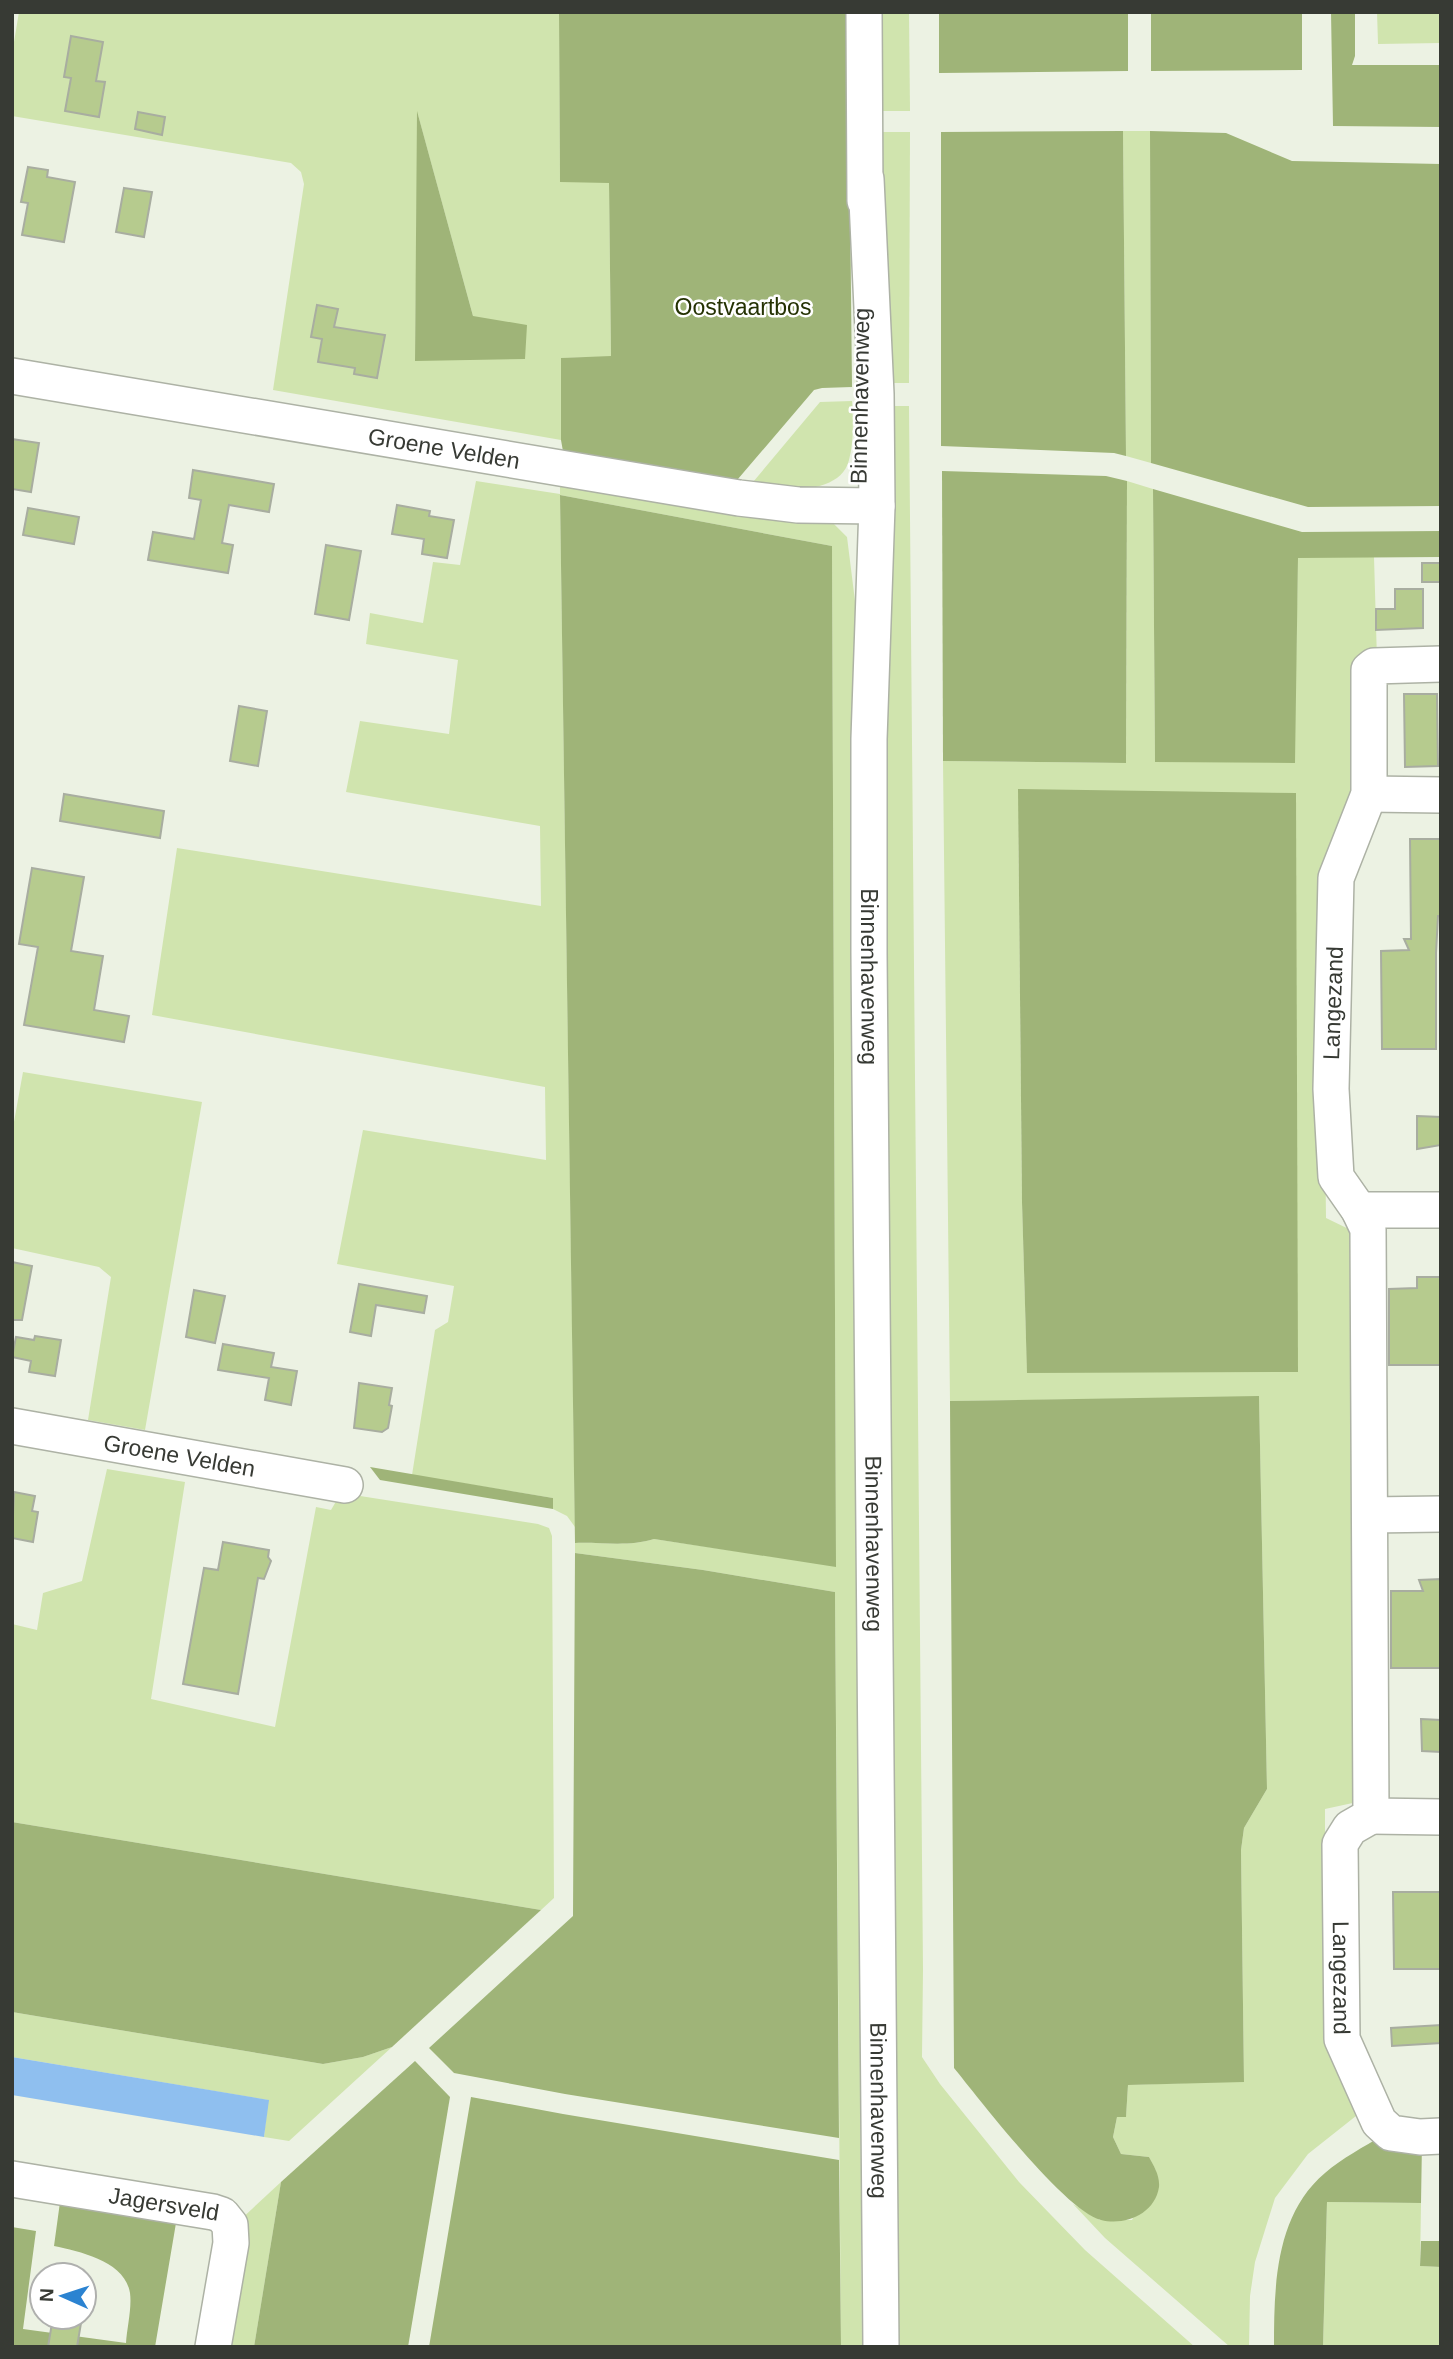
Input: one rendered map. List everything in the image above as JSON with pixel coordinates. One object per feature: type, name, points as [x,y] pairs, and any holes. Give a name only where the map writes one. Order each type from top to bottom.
[{"type":"street","name":"Binnenhavenweg","points":[[864,12],[866,179],[876,394],[867,506],[881,2347]]},
{"type":"street","name":"Groene Velden","points":[[12,376],[739,498],[799,505],[867,506]]},
{"type":"street","name":"Langezand","points":[[1441,664],[1374,666],[1369,670],[1369,794],[1336,878],[1331,1088],[1336,1177],[1359,1210],[1368,1229],[1371,1816],[1350,1828],[1340,1844],[1342,2039],[1379,2122],[1391,2133],[1420,2137],[1441,2136]]},
{"type":"street","points":[[1369,794],[1441,795]]},
{"type":"street","points":[[1359,1210],[1441,1210]]},
{"type":"street","name":"Groene Velden","points":[[12,1426],[345,1485]]},
{"type":"street","points":[[1370,1515],[1441,1514]]},
{"type":"street","points":[[1371,1816],[1441,1817]]},
{"type":"street","name":"Jagersveld","points":[[12,2179],[222,2215],[230,2225],[231,2243],[213,2347]]},
{"type":"green space","points":[[19,12],[559,12],[560,182],[609,182],[611,357],[561,358],[561,440],[273,390],[304,184],[301,172],[291,163],[12,116],[12,54]],"holes":[[[418,115],[473,316],[415,361]]]},
{"type":"green space","name":"Oostvaartbos","points":[[559,12],[848,12],[852,387],[814,390],[732,486],[564,457],[561,440],[561,358],[611,356],[609,183],[560,182]]},
{"type":"green space","points":[[877,12],[909,12],[910,111],[878,111]]},
{"type":"green space","points":[[939,12],[1128,12],[1128,71],[939,73]]},
{"type":"green space","points":[[1151,12],[1302,12],[1302,70],[1151,71]]},
{"type":"green space","points":[[1331,12],[1355,12],[1355,56],[1352,65],[1441,65],[1441,127],[1333,126]]},
{"type":"green space","points":[[1377,12],[1441,12],[1441,43],[1378,44]]},
{"type":"green space","points":[[417,111],[473,316],[527,325],[525,359],[415,361]]},
{"type":"green space","points":[[1123,131],[1150,131],[1151,463],[1126,456]]},
{"type":"green space","points":[[1123,131],[1126,456],[1114,453],[941,446],[941,132]]},
{"type":"green space","points":[[1150,131],[1226,133],[1292,161],[1441,164],[1441,506],[1308,507],[1151,463]]},
{"type":"green space","points":[[879,132],[910,132],[909,383],[880,383]]},
{"type":"green space","points":[[852,401],[853,423],[849,460],[843,472],[834,480],[806,489],[748,488],[820,402]]},
{"type":"green space","points":[[880,406],[909,406],[922,2057],[940,2084],[1019,2182],[1085,2250],[1195,2347],[894,2347]]},
{"type":"green space","points":[[942,471],[1106,476],[1127,481],[1126,763],[943,761]]},
{"type":"green space","points":[[560,477],[832,522],[847,537],[855,601],[862,2347],[841,2347],[835,1592],[703,1570],[575,1553],[575,1543],[625,1544],[654,1539],[836,1566],[832,546],[560,495],[575,1527],[567,1516],[553,1509],[553,1498],[412,1475],[435,1330],[448,1322],[454,1286],[337,1264],[363,1130],[546,1160],[545,1087],[152,1015],[177,848],[541,906],[540,826],[346,792],[360,721],[449,734],[458,660],[366,644],[370,613],[423,623],[433,562],[460,565],[476,481],[560,494]]},
{"type":"green space","points":[[1127,481],[1153,489],[1155,762],[1294,762],[1298,557],[1374,557],[1377,660],[1353,661],[1361,805],[1322,893],[1326,1218],[1357,1233],[1362,1801],[1325,1809],[1325,2025],[1361,2112],[1308,2154],[1275,2198],[1255,2262],[1250,2296],[1249,2347],[1230,2347],[1105,2238],[1073,2204],[1100,2220],[1132,2220],[1156,2171],[1149,2157],[1121,2154],[1113,2137],[1117,2117],[1126,2116],[1128,2085],[1244,2081],[1241,1850],[1244,1828],[1267,1789],[1259,1397],[950,1401],[943,761],[1126,763]],"holes":[[[1018,789],[1027,1372],[1022,1202]]]},
{"type":"green space","points":[[1153,489],[1302,532],[1441,531],[1441,557],[1298,558],[1295,763],[1155,762]]},
{"type":"green space","points":[[560,495],[832,546],[836,1567],[654,1539],[625,1544],[575,1543]]},
{"type":"green space","points":[[1018,789],[1296,793],[1298,1372],[1027,1373],[1022,1202]]},
{"type":"green space","points":[[23,1072],[202,1102],[145,1430],[88,1420],[111,1277],[99,1267],[12,1248],[12,1133]]},
{"type":"green space","points":[[1259,1396],[1267,1789],[1244,1828],[1241,1850],[1244,2082],[1128,2085],[1126,2117],[1117,2117],[1113,2137],[1121,2154],[1149,2157],[1158,2175],[1159,2187],[1152,2204],[1138,2216],[1120,2221],[1101,2220],[1085,2212],[1066,2197],[1002,2128],[954,2068],[950,1401]]},
{"type":"green space","points":[[370,1467],[553,1498],[553,1509],[380,1480]]},
{"type":"green space","points":[[107,1469],[185,1482],[151,1699],[275,1727],[316,1507],[331,1510],[341,1493],[538,1524],[549,1528],[552,1536],[554,1898],[541,1910],[12,1822],[12,1624],[37,1630],[43,1593],[82,1581]]},
{"type":"green space","points":[[575,1553],[703,1570],[835,1592],[839,2138],[565,2094],[454,2073],[429,2048],[573,1916]]},
{"type":"green space","points":[[12,1822],[541,1910],[392,2047],[363,2057],[323,2064],[12,2012]]},
{"type":"green space","points":[[12,2012],[323,2064],[363,2057],[392,2047],[289,2141],[264,2137],[268,2100],[12,2057]]},
{"type":"green space","points":[[415,2061],[450,2097],[408,2347],[254,2347],[281,2182]]},
{"type":"green space","points":[[471,2097],[839,2160],[841,2347],[429,2347]]},
{"type":"green space","points":[[1383,2135],[1422,2142],[1421,2203],[1327,2202],[1323,2347],[1274,2347],[1277,2277],[1287,2231],[1296,2209],[1308,2190],[1325,2173]]},
{"type":"green space","points":[[281,2182],[254,2347],[221,2347],[238,2222]]},
{"type":"green space","points":[[60,2202],[176,2223],[155,2347],[12,2347],[12,2227],[36,2231],[32,2261],[28,2261],[28,2291],[23,2329],[126,2343],[130,2293],[120,2273],[89,2255],[54,2246]]},
{"type":"green space","points":[[1327,2202],[1421,2203],[1420,2266],[1441,2267],[1441,2347],[1323,2347]]},
{"type":"green space","points":[[1421,2241],[1441,2241],[1441,2267],[1420,2266]]},
{"type":"water","points":[[12,2057],[269,2100],[264,2137],[12,2095]]},
{"type":"building","points":[[71,36],[103,42],[96,81],[105,82],[99,117],[65,111],[71,78],[64,77]]},
{"type":"building","points":[[138,112],[165,117],[162,135],[135,129]]},
{"type":"building","points":[[28,167],[48,170],[47,177],[75,182],[64,242],[22,235],[28,203],[21,202]]},
{"type":"building","points":[[124,188],[152,192],[144,237],[116,232]]},
{"type":"building","points":[[317,305],[338,309],[334,327],[385,335],[377,378],[354,374],[355,368],[318,362],[322,339],[311,337]]},
{"type":"building","points":[[12,439],[39,443],[31,492],[12,489]]},
{"type":"building","points":[[193,470],[274,484],[269,512],[229,505],[222,543],[233,545],[228,573],[148,560],[153,532],[194,539],[201,500],[189,498]]},
{"type":"building","points":[[397,505],[430,511],[429,516],[454,520],[447,558],[422,554],[424,539],[392,534]]},
{"type":"building","points":[[28,508],[79,517],[74,544],[23,535]]},
{"type":"building","points":[[326,545],[361,551],[349,620],[315,614]]},
{"type":"building","points":[[1422,563],[1441,563],[1441,582],[1422,582]]},
{"type":"building","points":[[1395,589],[1423,589],[1423,628],[1376,630],[1376,609],[1395,609]]},
{"type":"building","points":[[1404,694],[1437,694],[1438,766],[1405,767]]},
{"type":"building","points":[[239,706],[267,711],[258,766],[230,761]]},
{"type":"building","points":[[64,794],[164,811],[160,838],[60,821]]},
{"type":"building","points":[[1410,839],[1441,839],[1441,916],[1438,916],[1436,953],[1436,1049],[1382,1049],[1381,951],[1409,950],[1404,939],[1411,939]]},
{"type":"building","points":[[32,868],[84,877],[71,951],[103,956],[94,1010],[129,1016],[124,1042],[24,1025],[38,947],[19,944]]},
{"type":"building","points":[[1417,1116],[1441,1117],[1441,1145],[1417,1149]]},
{"type":"building","points":[[12,1262],[32,1266],[22,1320],[12,1320]]},
{"type":"building","points":[[1417,1277],[1441,1277],[1441,1365],[1389,1365],[1389,1289],[1417,1288]]},
{"type":"building","points":[[359,1284],[427,1296],[424,1313],[376,1305],[371,1336],[350,1332]]},
{"type":"building","points":[[194,1290],[225,1296],[215,1343],[186,1337]]},
{"type":"building","points":[[35,1336],[61,1340],[55,1376],[29,1372],[31,1361],[12,1357],[16,1337],[34,1340]]},
{"type":"building","points":[[223,1344],[274,1353],[271,1367],[297,1371],[291,1405],[265,1400],[269,1378],[218,1370]]},
{"type":"building","points":[[359,1383],[392,1388],[388,1428],[382,1432],[354,1428]]},
{"type":"building","points":[[14,1492],[35,1496],[32,1511],[38,1512],[33,1542],[12,1538]]},
{"type":"building","points":[[223,1542],[269,1550],[268,1557],[271,1561],[264,1579],[258,1578],[238,1694],[183,1684],[204,1568],[218,1570]]},
{"type":"building","points":[[1441,1579],[1441,1668],[1391,1668],[1391,1591],[1423,1591],[1419,1580]]},
{"type":"building","points":[[1421,1719],[1441,1720],[1441,1752],[1422,1751]]},
{"type":"building","points":[[1393,1892],[1441,1892],[1441,1969],[1394,1969]]},
{"type":"building","points":[[1441,2025],[1441,2043],[1392,2046],[1391,2028]]},
{"type":"building","points":[[51,2331],[80,2331],[77,2347],[48,2347]]}]
